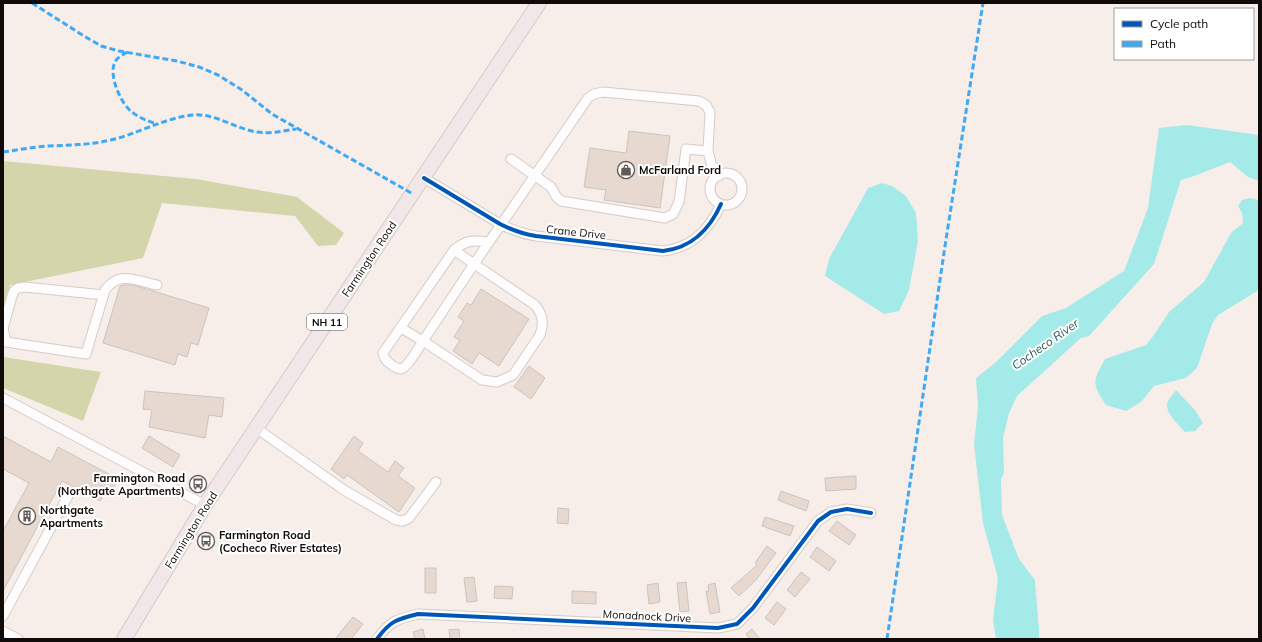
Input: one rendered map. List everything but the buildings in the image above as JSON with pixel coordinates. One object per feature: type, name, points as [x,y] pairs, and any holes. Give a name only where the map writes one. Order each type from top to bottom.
[{"type":"highway","name":"Farmington Road","points":[[124,639],[205,505],[539,3]]},
{"type":"street","points":[[488,242],[477,240],[468,241],[454,250],[383,353],[384,358],[388,362],[397,368],[402,369],[406,366],[500,224],[588,98],[594,94],[603,92],[700,101],[706,105],[710,112],[708,151],[711,163],[718,176]]},
{"type":"street","points":[[511,159],[551,187],[561,201],[665,218],[673,214],[679,202],[686,149],[708,151]]},
{"type":"street","points":[[726,173],[736,176],[742,190],[739,199],[726,205],[721,204],[713,198],[710,189],[711,184],[718,176],[726,173]]},
{"type":"street","name":"Crane Drive","points":[[424,178],[512,230],[536,236],[663,251],[673,250],[692,241],[708,226],[716,215],[721,204]]},
{"type":"street","points":[[401,328],[482,380],[497,382],[512,375],[540,334],[543,320],[535,305],[454,250]]},
{"type":"street","points":[[104,295],[25,287],[18,288],[14,291],[12,296],[3,328],[6,342],[86,354],[104,295],[105,290],[110,283],[116,279],[124,278],[157,285]]},
{"type":"street","points":[[3,398],[205,505]]},
{"type":"street","points":[[256,428],[344,490],[396,520],[403,521],[409,518],[436,482]]},
{"type":"street","points":[[3,616],[68,496]]},
{"type":"street","name":"Monadnock Drive","points":[[377,639],[385,628],[400,618],[418,614],[718,628],[737,624],[753,608],[818,521],[831,512],[847,509],[871,513]]},
{"type":"street","points":[[3,631],[18,639]]},
{"type":"green space","points":[[3,161],[196,179],[297,197],[344,233],[336,245],[318,246],[295,216],[162,203],[143,258],[10,285],[3,307]]},
{"type":"green space","points":[[3,357],[101,372],[83,421],[3,388]]},
{"type":"water","name":"Cocheco River","points":[[1187,125],[1259,135],[1259,181],[1248,177],[1230,162],[1181,180],[1154,264],[1089,336],[1081,338],[1017,396],[1009,413],[1003,438],[1004,473],[1001,479],[1002,515],[1019,559],[1035,580],[1039,639],[996,639],[993,620],[998,578],[983,523],[974,444],[978,407],[976,378],[996,362],[1042,316],[1066,308],[1124,271],[1148,208],[1159,128]]},
{"type":"water","points":[[882,183],[892,186],[906,196],[916,213],[918,241],[909,290],[899,311],[884,314],[825,276],[829,259],[868,188]]},
{"type":"water","points":[[1250,198],[1259,200],[1259,290],[1218,315],[1212,324],[1197,368],[1186,378],[1154,386],[1141,402],[1126,411],[1106,405],[1098,392],[1095,382],[1098,372],[1105,359],[1146,345],[1169,312],[1204,282],[1231,233],[1243,223],[1242,213],[1238,206],[1242,200]]},
{"type":"water","points":[[1176,390],[1195,410],[1203,423],[1195,431],[1185,432],[1169,414],[1167,405],[1168,401]]},
{"type":"marked path","points":[[32,3],[101,46],[119,51],[177,61],[199,67],[218,75],[242,90],[272,114],[413,194]]},
{"type":"marked path","points":[[887,639],[945,246],[983,3]]},
{"type":"marked path","points":[[127,52],[117,59],[113,68],[114,81],[117,89],[124,103],[132,112],[141,118],[157,124]]},
{"type":"marked path","points":[[3,152],[42,146],[106,141],[173,119],[193,115],[209,116],[241,128],[262,133],[296,129]]},
{"type":"cycle path","points":[[424,178],[500,224],[522,233],[536,236],[663,251],[682,246],[698,236],[711,221],[721,204]]},
{"type":"cycle path","points":[[377,639],[390,624],[405,617],[418,614],[718,628],[737,624],[753,608],[818,521],[831,512],[847,509],[871,513]]},
{"type":"place","name":"McFarland Ford","points":[[626,170]]},
{"type":"place","name":"Farmington Road (Northgate Apartments)","points":[[198,484]]},
{"type":"place","name":"Northgate Apartments","points":[[27,516]]},
{"type":"place","name":"Farmington Road (Cocheco River Estates)","points":[[206,541]]}]
